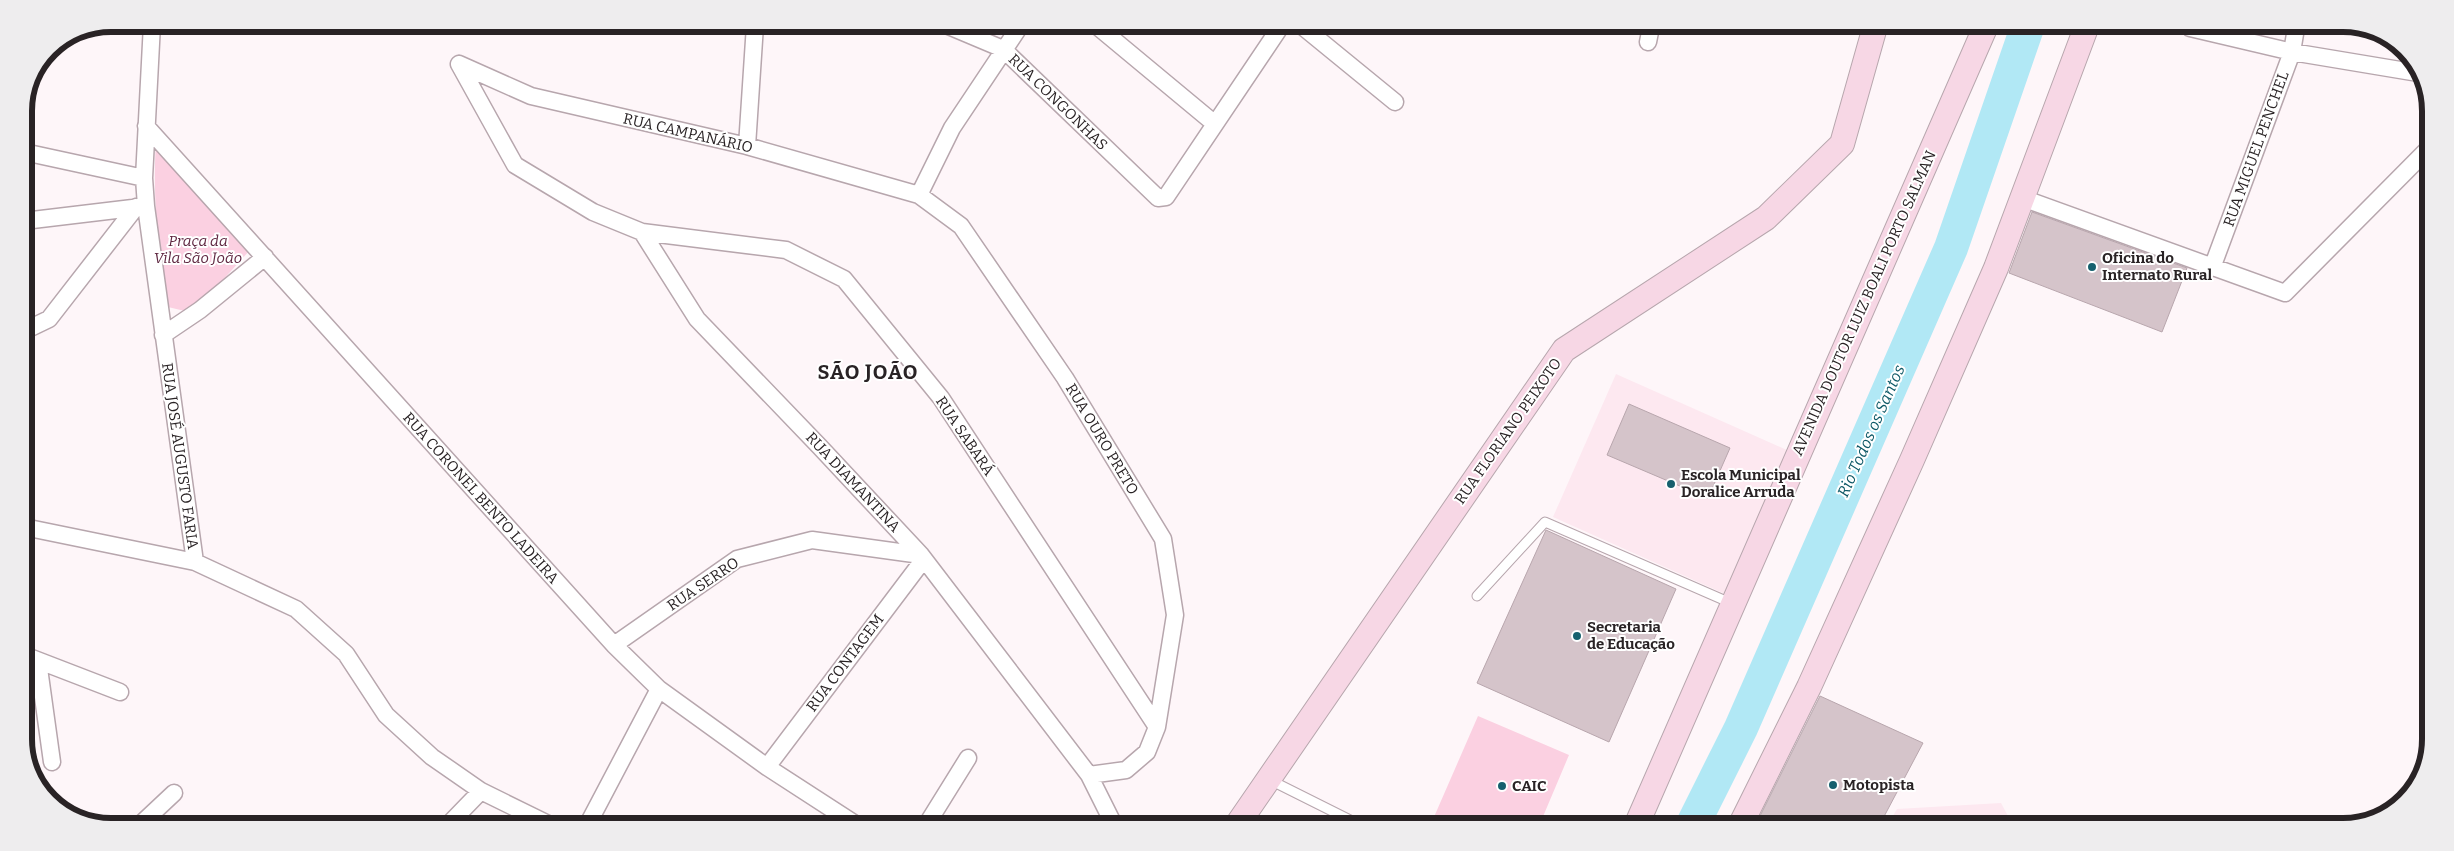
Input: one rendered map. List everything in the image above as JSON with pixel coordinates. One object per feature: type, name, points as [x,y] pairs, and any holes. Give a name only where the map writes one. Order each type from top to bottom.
[{"type":"street","name":"RUA JOSÉ AUGUSTO FARIA","points":[[152,32],[141,207],[163,335],[195,562],[296,609],[346,654],[386,714],[432,757],[481,791],[536,818]]},
{"type":"street","points":[[747,146],[755,32]]},
{"type":"street","name":"RUA CONGONHAS","points":[[963,32],[1003,49],[1158,198],[1166,198],[1215,124]]},
{"type":"street","points":[[919,195],[952,128],[1016,32]]},
{"type":"street","points":[[1104,32],[1215,124],[1276,32]]},
{"type":"street","points":[[1309,32],[1395,102]]},
{"type":"street","name":"RUA FLORIANO PEIXOTO","points":[[1242,818],[1564,350],[1766,218],[1842,144],[1874,32]]},
{"type":"street","name":"AVENIDA DOUTOR LUIZ BOALI PORTO SALMAN","points":[[1639,818],[1983,32]]},
{"type":"street","points":[[1744,818],[1809,687],[1912,460],[1996,268],[2084,32]]},
{"type":"street","points":[[2207,32],[2292,52],[2411,72]]},
{"type":"street","name":"RUA MIGUEL PENCHEL","points":[[2212,268],[2292,52],[2295,32]]},
{"type":"street","name":"RUA CAMPANÁRIO","points":[[459,64],[531,96],[747,146],[919,195]]},
{"type":"street","name":"RUA SABARÁ","points":[[459,64],[515,165],[593,212],[642,232],[786,250],[844,278],[941,398],[1157,727]]},
{"type":"street","name":"RUA CORONEL BENTO LADEIRA","points":[[146,126],[614,645],[658,689],[767,767],[846,818]]},
{"type":"street","points":[[32,154],[144,178]]},
{"type":"street","points":[[2022,198],[2285,293],[2421,156]]},
{"type":"street","name":"RUA OURO PRETO","points":[[919,195],[961,226],[1065,378],[1163,539],[1174,615],[1157,727],[1147,752],[1126,770],[1089,776]]},
{"type":"street","points":[[32,220],[141,207]]},
{"type":"street","points":[[32,327],[50,319],[141,207]]},
{"type":"street","name":"RUA DIAMANTINA","points":[[642,232],[697,319],[922,557],[1061,736],[1089,776],[1110,818]]},
{"type":"street","points":[[163,335],[200,310],[265,257]]},
{"type":"street","points":[[33,529],[195,562]]},
{"type":"street","name":"RUA SERRO","points":[[614,645],[737,559],[812,540],[922,557]]},
{"type":"street","name":"RUA CONTAGEM","points":[[767,767],[922,557]]},
{"type":"street","points":[[33,659],[120,692]]},
{"type":"street","points":[[33,667],[52,762]]},
{"type":"street","points":[[591,818],[658,689]]},
{"type":"street","points":[[931,818],[968,758]]},
{"type":"street","points":[[456,818],[481,791]]},
{"type":"street","points":[[147,818],[174,793]]},
{"type":"lane","points":[[1477,596],[1544,522],[1733,604]]},
{"type":"lane","points":[[1268,778],[1346,818]]},
{"type":"shaded area","name":"Escola Municipal Doralice Arruda","points":[[1616,374],[1789,451],[1725,594],[1553,517]]},
{"type":"shaded area","points":[[2001,803],[2009,818],[1892,818],[1897,809]]},
{"type":"green space","name":"Praça da Vila São João","points":[[156,142],[250,250],[193,313],[168,307],[159,245],[156,205]]},
{"type":"green space","name":"CAIC","points":[[1478,716],[1569,755],[1542,818],[1434,817]]},
{"type":"building","name":"Oficina do Internato Rural","points":[[2032,212],[2187,268],[2162,332],[2009,273]]},
{"type":"building","points":[[1629,404],[1730,448],[1708,498],[1607,455]]},
{"type":"building","name":"Secretaria de Educação","points":[[1546,530],[1676,589],[1609,742],[1477,683]]},
{"type":"building","name":"Motopista","points":[[1820,696],[1923,743],[1883,818],[1759,818]]},
{"type":"waterway","name":"Rio Todos os Santos","points":[[1696,818],[1741,728],[1951,248],[2026,32]]},
{"type":"place","name":"Oficina do Internato Rural","points":[[2092,267]]},
{"type":"place","name":"Escola Municipal Doralice Arruda","points":[[1671,484]]},
{"type":"place","name":"Secretaria de Educação","points":[[1577,636]]},
{"type":"place","name":"Motopista","points":[[1833,785]]},
{"type":"place","name":"CAIC","points":[[1502,786]]},
{"type":"district","name":"SÃO JOÃO","points":[[868,372]]}]
